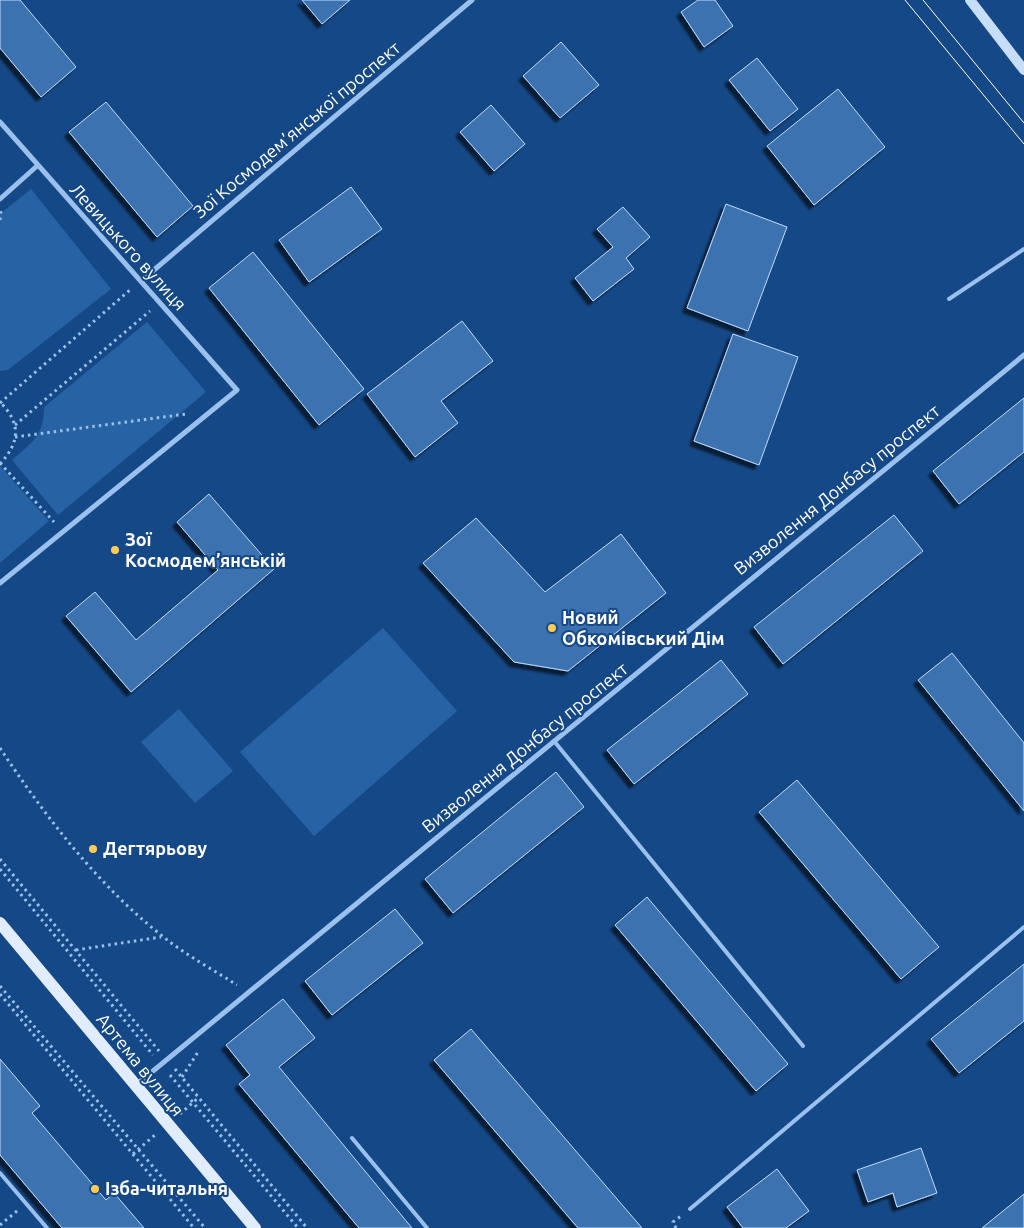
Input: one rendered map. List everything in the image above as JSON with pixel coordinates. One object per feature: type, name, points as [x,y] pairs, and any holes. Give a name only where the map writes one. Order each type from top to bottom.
[{"type":"main road","points":[[970,0],[1024,70]]},
{"type":"main road","name":"Артема вулиця","points":[[0,923],[255,1228]]},
{"type":"street","name":"Зої Космодем’янської проспект","points":[[140,281],[472,0]]},
{"type":"street","name":"Левицького вулиця","points":[[0,122],[237,390],[211,411]]},
{"type":"street","points":[[0,199],[37,166]]},
{"type":"street","name":"Визволення Донбасу проспект","points":[[135,1085],[1024,355]]},
{"type":"street","points":[[0,583],[211,411]]},
{"type":"lane","points":[[949,299],[1024,249]]},
{"type":"lane","points":[[554,741],[803,1046]]},
{"type":"lane","points":[[690,1209],[1024,927]]},
{"type":"lane","points":[[352,1138],[427,1228]]},
{"type":"lane","points":[[0,1173],[47,1228]]},
{"type":"path","points":[[63,531],[0,463],[11,451],[16,437],[15,425],[9,412],[0,402],[140,281]]},
{"type":"path","points":[[15,425],[160,303]]},
{"type":"path","points":[[16,437],[211,411]]},
{"type":"path","points":[[0,748],[26,787],[116,896],[162,936],[249,992]]},
{"type":"path","points":[[0,859],[307,1228]]},
{"type":"path","points":[[0,869],[298,1228]]},
{"type":"path","points":[[76,950],[162,936]]},
{"type":"path","points":[[0,986],[206,1228]]},
{"type":"path","points":[[0,994],[194,1228]]},
{"type":"path","points":[[0,1225],[26,1204]]},
{"type":"shaded area","points":[[31,189],[111,289],[8,370],[0,371],[0,214]]},
{"type":"shaded area","points":[[147,322],[206,392],[58,515],[12,460],[36,438],[42,425],[44,407]]},
{"type":"shaded area","points":[[0,466],[49,521],[0,563]]},
{"type":"shaded area","points":[[383,628],[457,711],[314,836],[240,752]]},
{"type":"shaded area","points":[[179,709],[233,771],[195,803],[141,742]]},
{"type":"building","points":[[0,0],[20,0],[76,67],[41,97],[0,48]]},
{"type":"building","points":[[302,0],[350,0],[322,24]]},
{"type":"building","points":[[698,0],[715,0],[733,26],[704,47],[681,12]]},
{"type":"building","points":[[561,42],[599,85],[560,118],[523,76]]},
{"type":"building","points":[[757,58],[798,109],[770,131],[729,80]]},
{"type":"building","points":[[838,89],[885,147],[814,205],[767,146]]},
{"type":"building","points":[[106,102],[193,206],[157,237],[69,132]]},
{"type":"building","points":[[491,105],[525,144],[494,171],[460,132]]},
{"type":"building","points":[[351,187],[382,229],[309,282],[279,240]]},
{"type":"building","points":[[726,204],[787,227],[748,331],[687,308]]},
{"type":"building","points":[[623,207],[650,237],[626,258],[634,269],[593,301],[575,278],[613,247],[597,229]]},
{"type":"building","points":[[253,252],[364,389],[319,425],[209,288]]},
{"type":"building","points":[[462,321],[493,361],[441,401],[458,423],[415,457],[367,394]]},
{"type":"building","points":[[733,334],[798,357],[759,465],[694,441]]},
{"type":"building","points":[[1024,398],[1024,452],[959,504],[933,471]]},
{"type":"building","points":[[209,494],[274,569],[131,692],[66,616],[95,592],[136,640],[218,570],[177,522]]},
{"type":"building","points":[[894,515],[923,551],[783,664],[754,627]]},
{"type":"building","name":"Новий Обкомівський Дім","points":[[476,518],[545,592],[621,534],[666,593],[568,671],[514,662],[423,563]]},
{"type":"building","points":[[952,653],[1024,743],[1024,811],[918,680]]},
{"type":"building","points":[[721,660],[748,694],[634,784],[607,750]]},
{"type":"building","points":[[556,772],[584,807],[453,913],[425,879]]},
{"type":"building","points":[[797,780],[939,947],[901,979],[759,812]]},
{"type":"building","points":[[647,897],[788,1064],[756,1091],[615,925]]},
{"type":"building","points":[[395,909],[423,943],[332,1015],[305,981]]},
{"type":"building","points":[[1024,964],[1024,1021],[959,1073],[931,1039]]},
{"type":"building","points":[[283,999],[315,1038],[279,1067],[412,1228],[359,1228],[239,1084],[250,1075],[226,1045]]},
{"type":"building","points":[[471,1029],[642,1228],[578,1228],[434,1060]]},
{"type":"building","points":[[0,1059],[40,1106],[32,1113],[106,1200],[114,1193],[144,1228],[62,1228],[0,1155]]},
{"type":"building","points":[[921,1148],[937,1193],[897,1207],[893,1193],[868,1202],[857,1170]]},
{"type":"building","points":[[777,1169],[809,1211],[786,1228],[743,1228],[727,1207]]},
{"type":"building","points":[[1024,1194],[1024,1228],[982,1228]]},
{"type":"tram line","points":[[905,0],[1024,144]]},
{"type":"tram line","points":[[923,0],[1024,123]]},
{"type":"place","name":"Зої Космодем’янській","points":[[115,550]]},
{"type":"place","name":"Новий Обкомівський Дім","points":[[552,628]]},
{"type":"place","name":"Дегтярьову","points":[[93,849]]},
{"type":"place","name":"Ізба-читальня","points":[[95,1189]]}]
